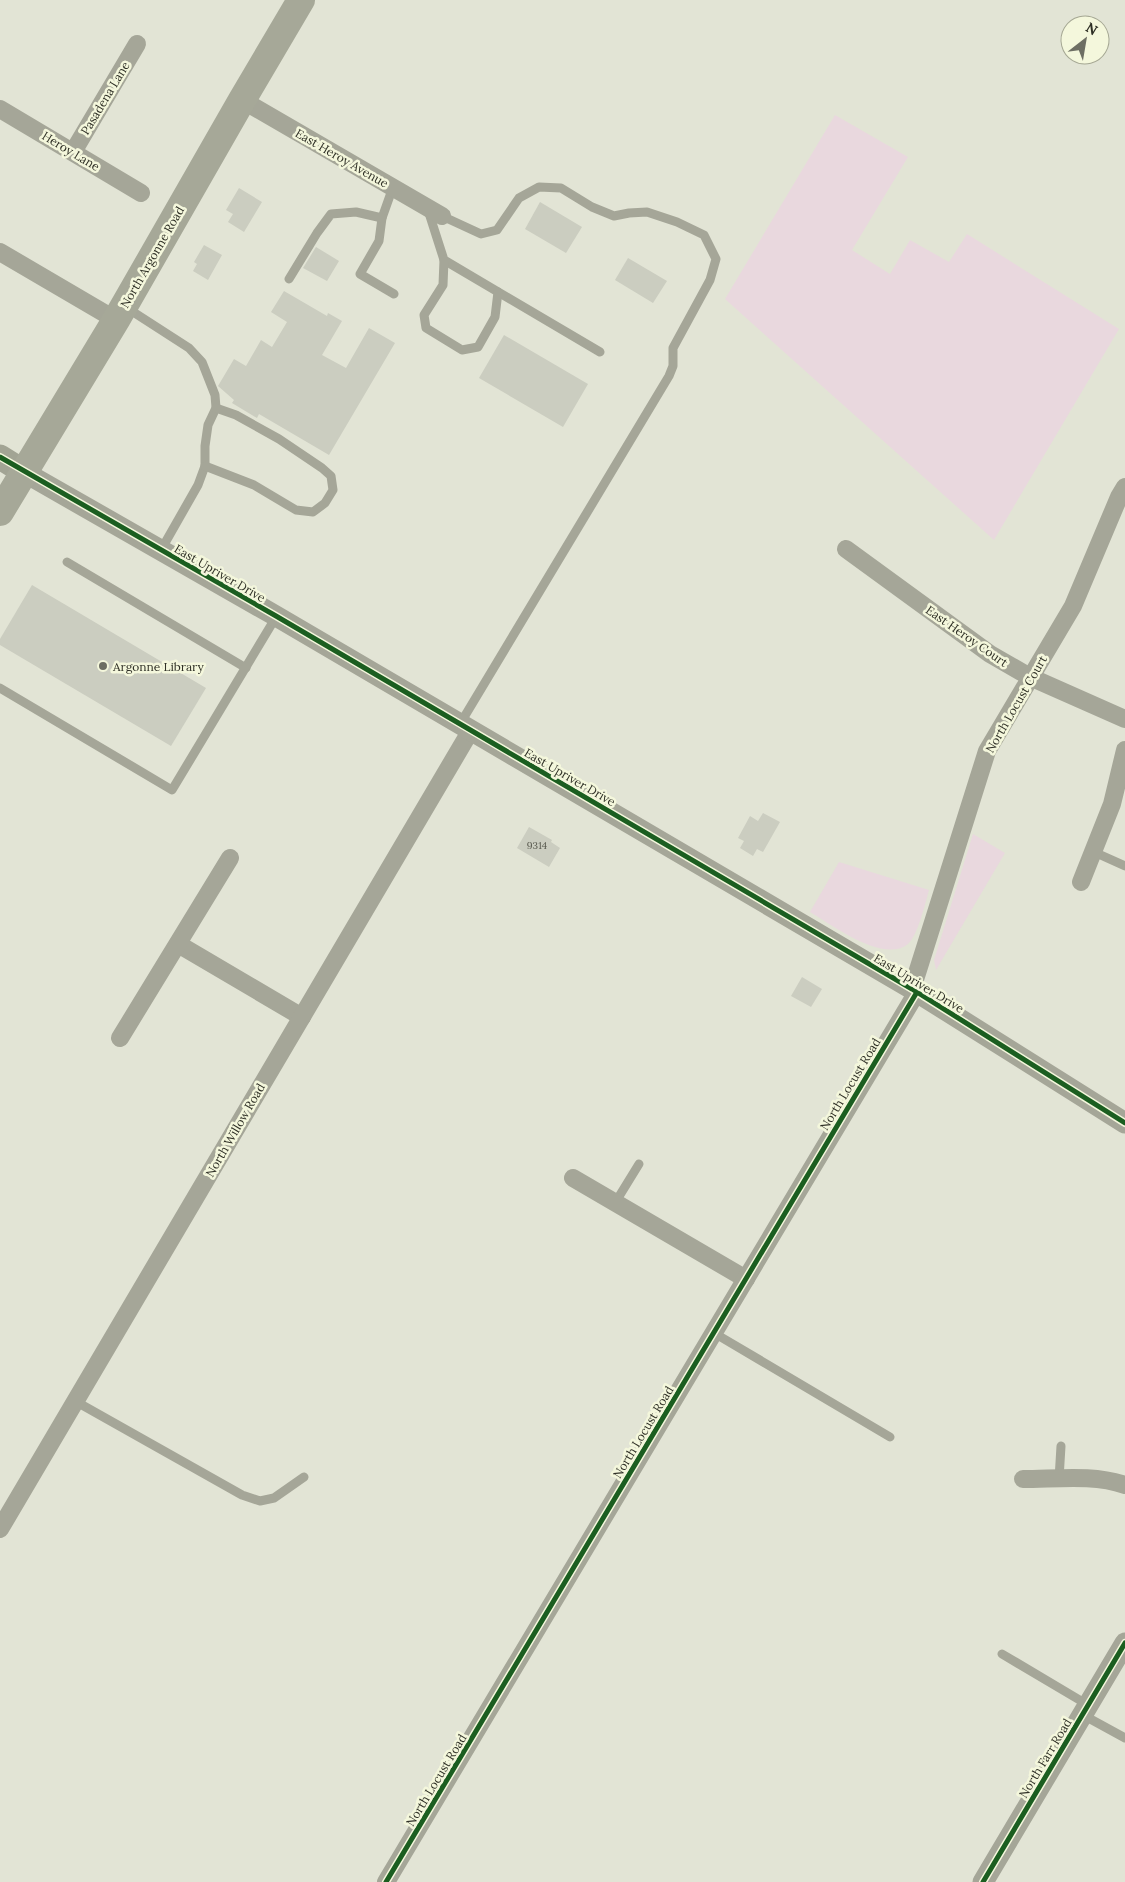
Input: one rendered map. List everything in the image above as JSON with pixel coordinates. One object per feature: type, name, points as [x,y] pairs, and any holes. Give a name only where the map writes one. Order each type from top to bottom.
[{"type":"main road","name":"North Argonne Road","points":[[0,512],[120,313],[242,100],[302,0]]},
{"type":"main road","name":"East Upriver Drive","points":[[0,457],[24,472]]},
{"type":"street","name":"Pasadena Lane","points":[[73,152],[137,44]]},
{"type":"street","name":"East Heroy Avenue","points":[[242,100],[435,212]]},
{"type":"street","name":"Heroy Lane","points":[[0,109],[141,193]]},
{"type":"street","points":[[0,252],[120,313]]},
{"type":"street","name":"East Upriver Drive","points":[[24,472],[276,616],[915,990],[1125,1123]]},
{"type":"street","name":"North Locust Court","points":[[915,990],[987,751],[1073,606],[1125,487]]},
{"type":"street","name":"East Heroy Court","points":[[846,549],[990,654],[1030,677],[1125,719]]},
{"type":"street","name":"North Willow Road","points":[[0,1530],[302,1017],[466,727]]},
{"type":"street","points":[[1081,882],[1112,804],[1125,750]]},
{"type":"street","points":[[120,1038],[230,858]]},
{"type":"street","points":[[178,944],[302,1017]]},
{"type":"street","name":"North Locust Road","points":[[386,1882],[714,1333],[915,990]]},
{"type":"street","points":[[573,1178],[746,1279]]},
{"type":"street","points":[[1023,1479],[1091,1479],[1125,1485]]},
{"type":"street","name":"North Farr Road","points":[[983,1882],[1125,1644]]},
{"type":"lane","points":[[393,187],[382,218],[378,241],[360,274],[394,294]]},
{"type":"lane","points":[[435,212],[481,234],[497,230],[519,198],[539,187],[561,188],[614,216],[647,212],[676,222],[704,235],[716,259],[710,280],[673,348],[673,366],[669,376],[466,727]]},
{"type":"lane","points":[[289,279],[331,214],[356,212],[382,218]]},
{"type":"lane","points":[[435,212],[444,260],[443,284],[424,315],[426,328],[462,350],[478,347],[495,317],[498,292]]},
{"type":"lane","points":[[444,260],[600,352]]},
{"type":"lane","points":[[120,313],[188,348],[202,362],[215,395],[216,408],[208,425],[204,446],[205,466],[198,485],[161,550]]},
{"type":"lane","points":[[205,466],[254,485],[296,510],[313,512],[325,503],[333,490],[331,476],[322,468],[279,439],[236,415],[216,408]]},
{"type":"lane","points":[[67,562],[246,668]]},
{"type":"lane","points":[[0,688],[172,790],[276,616]]},
{"type":"lane","points":[[1094,852],[1125,866]]},
{"type":"lane","points":[[615,1203],[638,1164]]},
{"type":"lane","points":[[714,1333],[890,1437]]},
{"type":"lane","points":[[75,1401],[242,1495],[260,1501],[274,1498],[304,1477]]},
{"type":"lane","points":[[1060,1479],[1061,1446]]},
{"type":"lane","points":[[1002,1654],[1125,1738]]},
{"type":"shaded area","points":[[835,115],[908,157],[852,250],[890,274],[910,240],[949,262],[967,234],[1119,329],[994,540],[725,299]]},
{"type":"shaded area","points":[[973,834],[1005,853],[936,970],[934,960]]},
{"type":"shaded area","points":[[839,862],[929,890],[918,927],[908,944],[898,949],[872,946],[844,933],[810,912]]},
{"type":"building","points":[[239,188],[262,202],[244,232],[228,222],[233,214],[226,210]]},
{"type":"building","points":[[540,202],[582,227],[566,253],[525,229]]},
{"type":"building","points":[[204,245],[222,255],[208,280],[193,271],[197,264],[194,262]]},
{"type":"building","points":[[316,247],[339,261],[327,281],[303,268]]},
{"type":"building","points":[[628,258],[667,281],[653,303],[615,280]]},
{"type":"building","points":[[284,291],[327,316],[328,313],[342,321],[322,355],[346,368],[369,328],[395,343],[329,455],[259,414],[257,418],[232,403],[234,400],[218,386],[234,359],[246,366],[261,340],[272,347],[287,322],[271,312]]},
{"type":"building","points":[[504,335],[588,384],[563,427],[479,378]]},
{"type":"building","name":"Argonne Library","points":[[32,585],[206,688],[171,746],[0,645],[0,639]]},
{"type":"building","points":[[763,813],[780,822],[763,852],[757,849],[753,856],[740,848],[744,841],[738,838],[750,816],[758,821]]},
{"type":"building","points":[[529,827],[552,840],[551,842],[560,848],[549,867],[517,848]]},
{"type":"building","points":[[802,977],[822,989],[811,1007],[791,996]]},
{"type":"cycle path","points":[[0,457],[276,616],[912,989],[1125,1123]]},
{"type":"cycle path","points":[[386,1882],[917,992]]},
{"type":"cycle path","points":[[983,1882],[1125,1643]]},
{"type":"place","name":"Argonne Library","points":[[103,666]]}]
